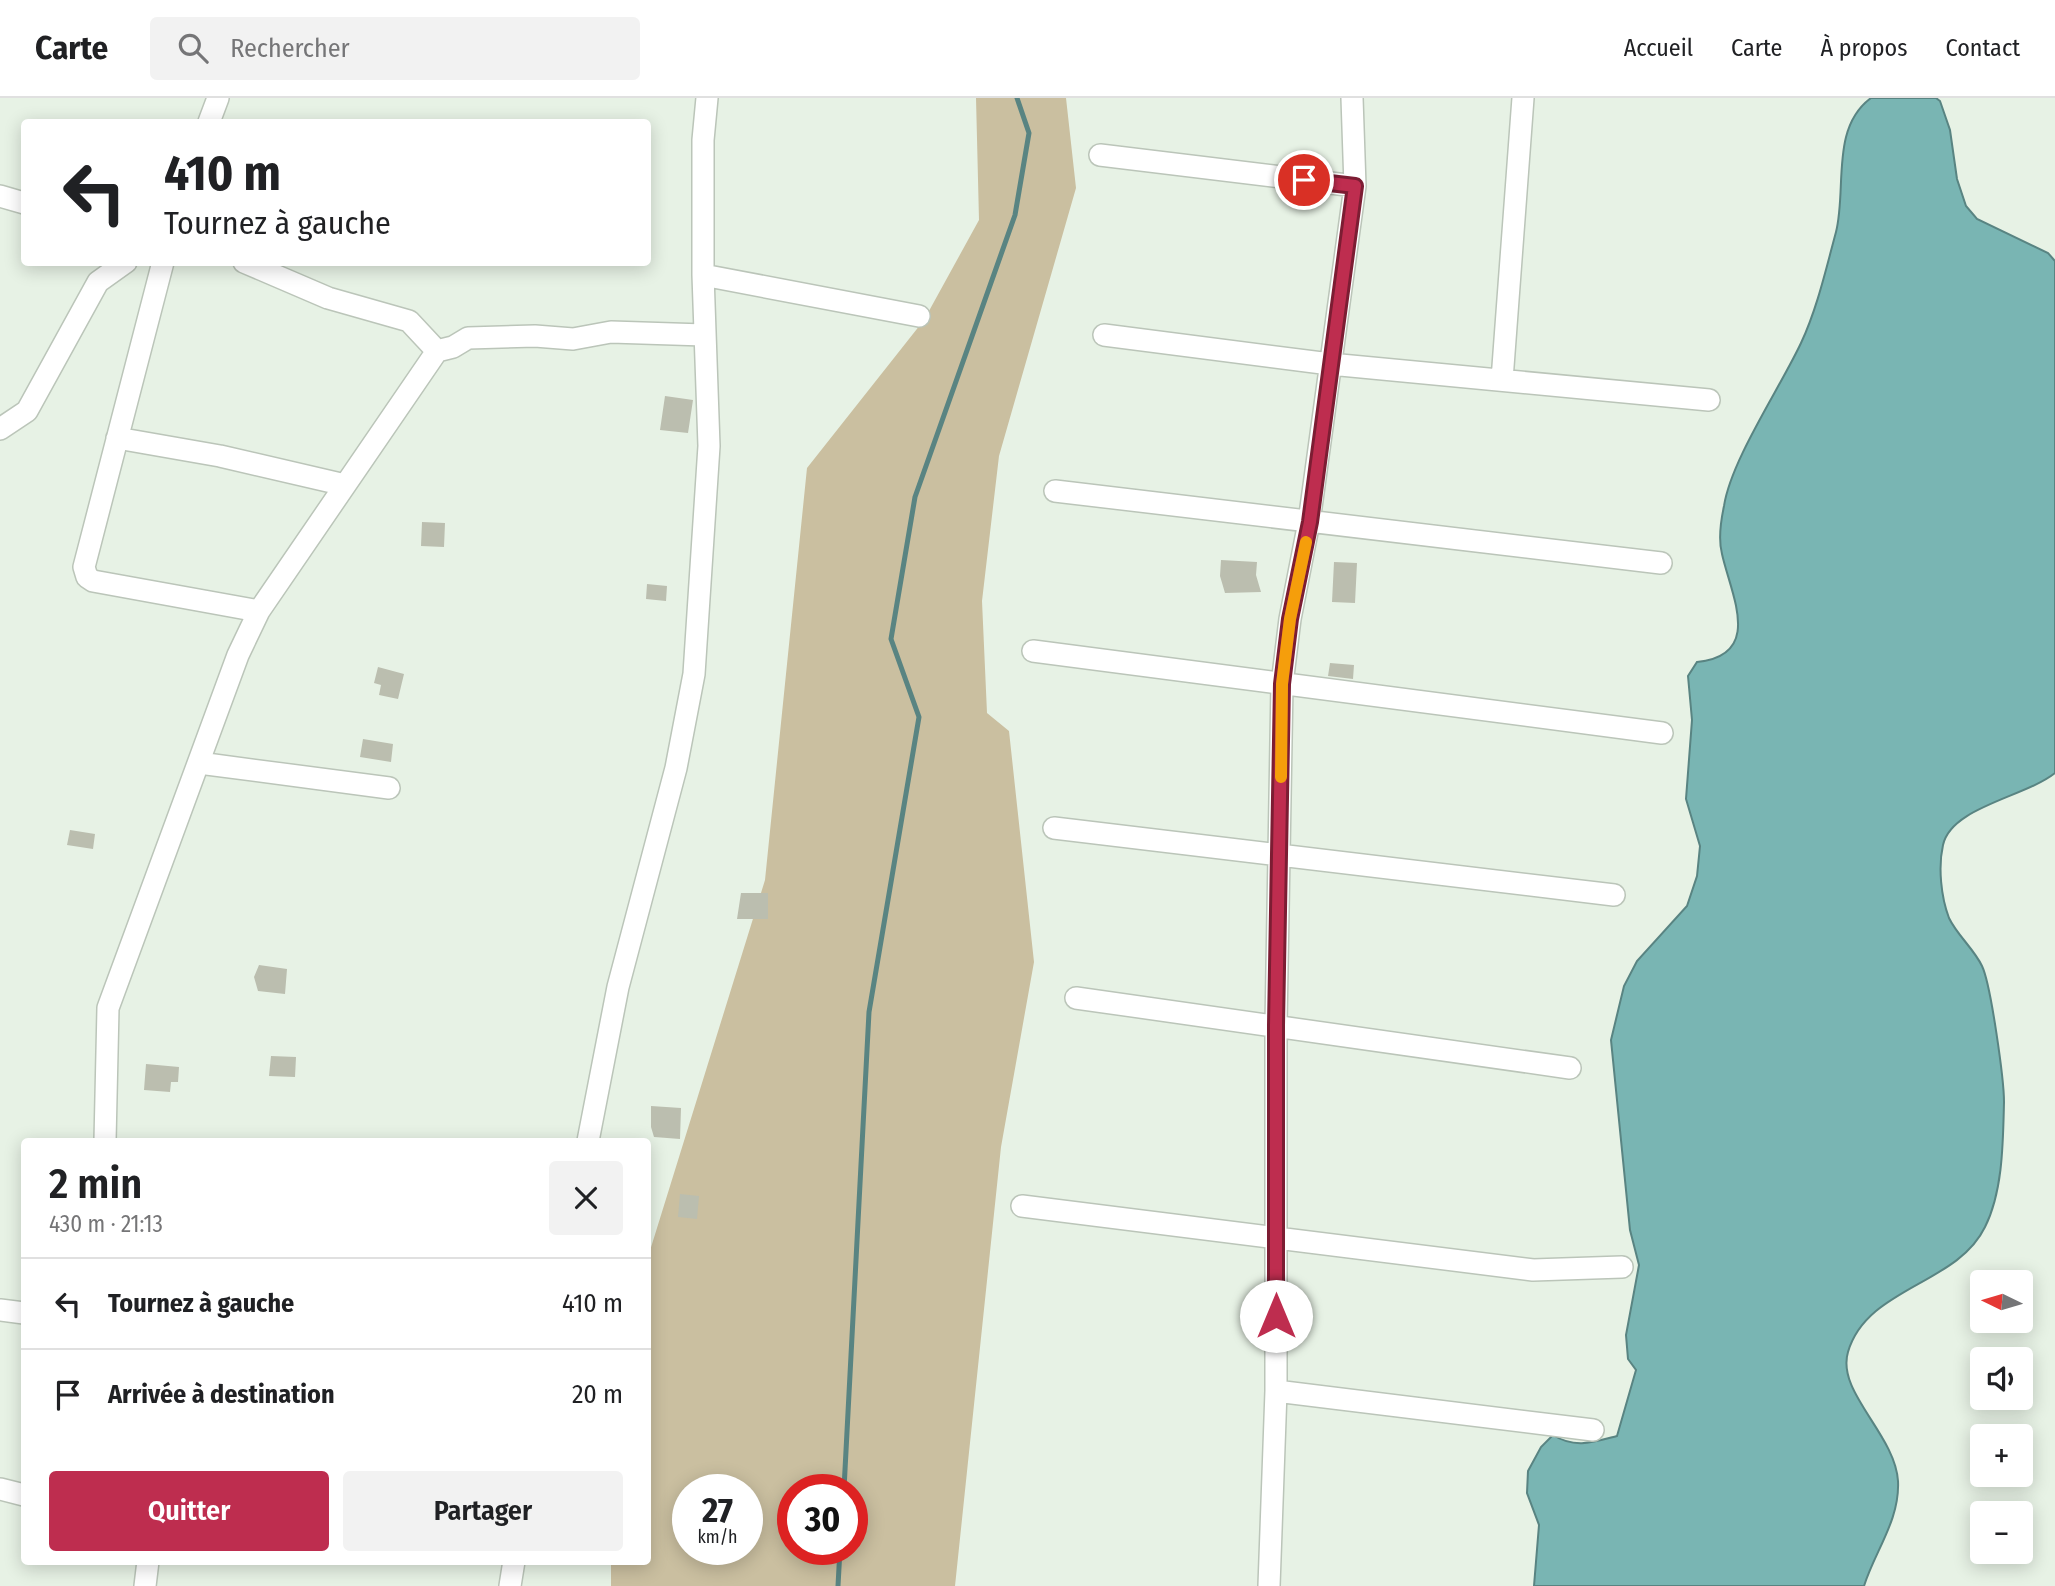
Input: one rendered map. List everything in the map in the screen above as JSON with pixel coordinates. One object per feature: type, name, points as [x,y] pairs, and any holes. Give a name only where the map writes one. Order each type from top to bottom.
[{"type":"street","points":[[210,119],[218,98]]},
{"type":"street","points":[[589,1138],[618,987],[676,768],[694,674],[709,446],[704,335],[702,140],[707,98]]},
{"type":"street","points":[[1269,1586],[1276,1391],[1276,1025],[1282,684],[1290,619],[1310,522],[1355,186],[1352,98]]},
{"type":"street","points":[[1502,380],[1523,98]]},
{"type":"street","points":[[1100,155],[1355,186]]},
{"type":"street","points":[[0,196],[21,202]]},
{"type":"street","points":[[0,429],[27,411],[99,282],[121,266]]},
{"type":"street","points":[[162,266],[84,567],[87,577],[93,581],[259,611]]},
{"type":"street","points":[[253,266],[328,298],[409,321],[438,351]]},
{"type":"street","points":[[703,275],[919,316]]},
{"type":"street","points":[[105,1138],[108,1008],[238,655],[259,611],[438,351],[453,348],[468,338],[535,336],[573,340],[611,332],[704,335]]},
{"type":"street","points":[[1104,335],[1330,364],[1709,400]]},
{"type":"street","points":[[117,438],[220,456],[345,485]]},
{"type":"street","points":[[1055,491],[1661,563]]},
{"type":"street","points":[[1033,651],[1662,733]]},
{"type":"street","points":[[199,763],[389,788]]},
{"type":"street","points":[[1054,828],[1614,895]]},
{"type":"street","points":[[1076,998],[1570,1068]]},
{"type":"street","points":[[1022,1206],[1276,1240],[1533,1270],[1622,1266]]},
{"type":"street","points":[[0,1310],[21,1313]]},
{"type":"street","points":[[1276,1391],[1593,1430]]},
{"type":"street","points":[[0,1489],[21,1494]]},
{"type":"street","points":[[145,1586],[148,1565]]},
{"type":"street","points":[[510,1586],[513,1565]]},
{"type":"shaded area","points":[[976,98],[1066,98],[1076,188],[999,456],[982,601],[987,713],[1009,731],[1034,962],[1001,1147],[955,1586],[611,1586],[611,1565],[651,1565],[651,1247],[765,880],[807,468],[924,320],[979,220]]},
{"type":"water","points":[[1871,98],[1936,98],[1940,101],[1950,130],[1957,179],[1966,206],[1977,219],[2048,253],[2055,261],[2055,773],[1960,821],[1949,832],[1943,845],[1941,863],[1946,910],[1956,930],[1982,966],[1993,1012],[2004,1102],[1999,1182],[1991,1213],[1972,1246],[1954,1262],[1873,1313],[1858,1330],[1848,1352],[1850,1382],[1887,1447],[1898,1481],[1898,1495],[1891,1522],[1864,1586],[1534,1586],[1539,1525],[1527,1493],[1528,1471],[1541,1447],[1553,1435],[1577,1443],[1617,1436],[1636,1370],[1628,1359],[1626,1335],[1639,1265],[1630,1230],[1611,1040],[1624,986],[1637,961],[1687,906],[1697,876],[1700,846],[1686,799],[1692,720],[1688,676],[1697,662],[1718,657],[1730,648],[1737,636],[1736,604],[1720,542],[1728,488],[1746,446],[1792,361],[1812,317],[1836,232],[1845,142],[1858,111]]},
{"type":"building","points":[[665,396],[693,400],[688,433],[660,430]]},
{"type":"building","points":[[422,522],[445,523],[444,547],[421,546]]},
{"type":"building","points":[[1221,560],[1257,562],[1256,575],[1261,592],[1225,593],[1220,576]]},
{"type":"building","points":[[1334,562],[1357,563],[1355,603],[1332,602]]},
{"type":"building","points":[[647,584],[667,586],[666,601],[646,599]]},
{"type":"building","points":[[1330,663],[1354,665],[1353,679],[1328,676]]},
{"type":"building","points":[[378,667],[404,674],[398,699],[379,695],[381,685],[374,683]]},
{"type":"building","points":[[363,739],[393,744],[391,762],[360,757]]},
{"type":"building","points":[[70,830],[95,834],[93,849],[67,845]]},
{"type":"building","points":[[741,893],[768,893],[768,919],[737,919]]},
{"type":"building","points":[[259,965],[287,969],[285,994],[258,991],[254,977]]},
{"type":"building","points":[[271,1056],[296,1057],[295,1077],[269,1076]]},
{"type":"building","points":[[146,1064],[179,1067],[178,1082],[171,1082],[170,1092],[144,1090]]},
{"type":"building","points":[[651,1106],[681,1108],[680,1139],[654,1137]]},
{"type":"building","points":[[680,1194],[699,1196],[697,1219],[678,1217]]},
{"type":"waterway","points":[[845,1474],[869,1012],[919,717],[891,639],[915,497],[1015,215],[1029,133],[1017,98]]},
{"type":"waterway","points":[[838,1586],[839,1565]]},
{"type":"slow traffic","points":[[1281,777],[1282,684],[1290,619],[1306,542]]},
{"type":"route","points":[[1276,1316],[1276,1025],[1282,684],[1290,619],[1310,522],[1355,186],[1304,180]]}]
